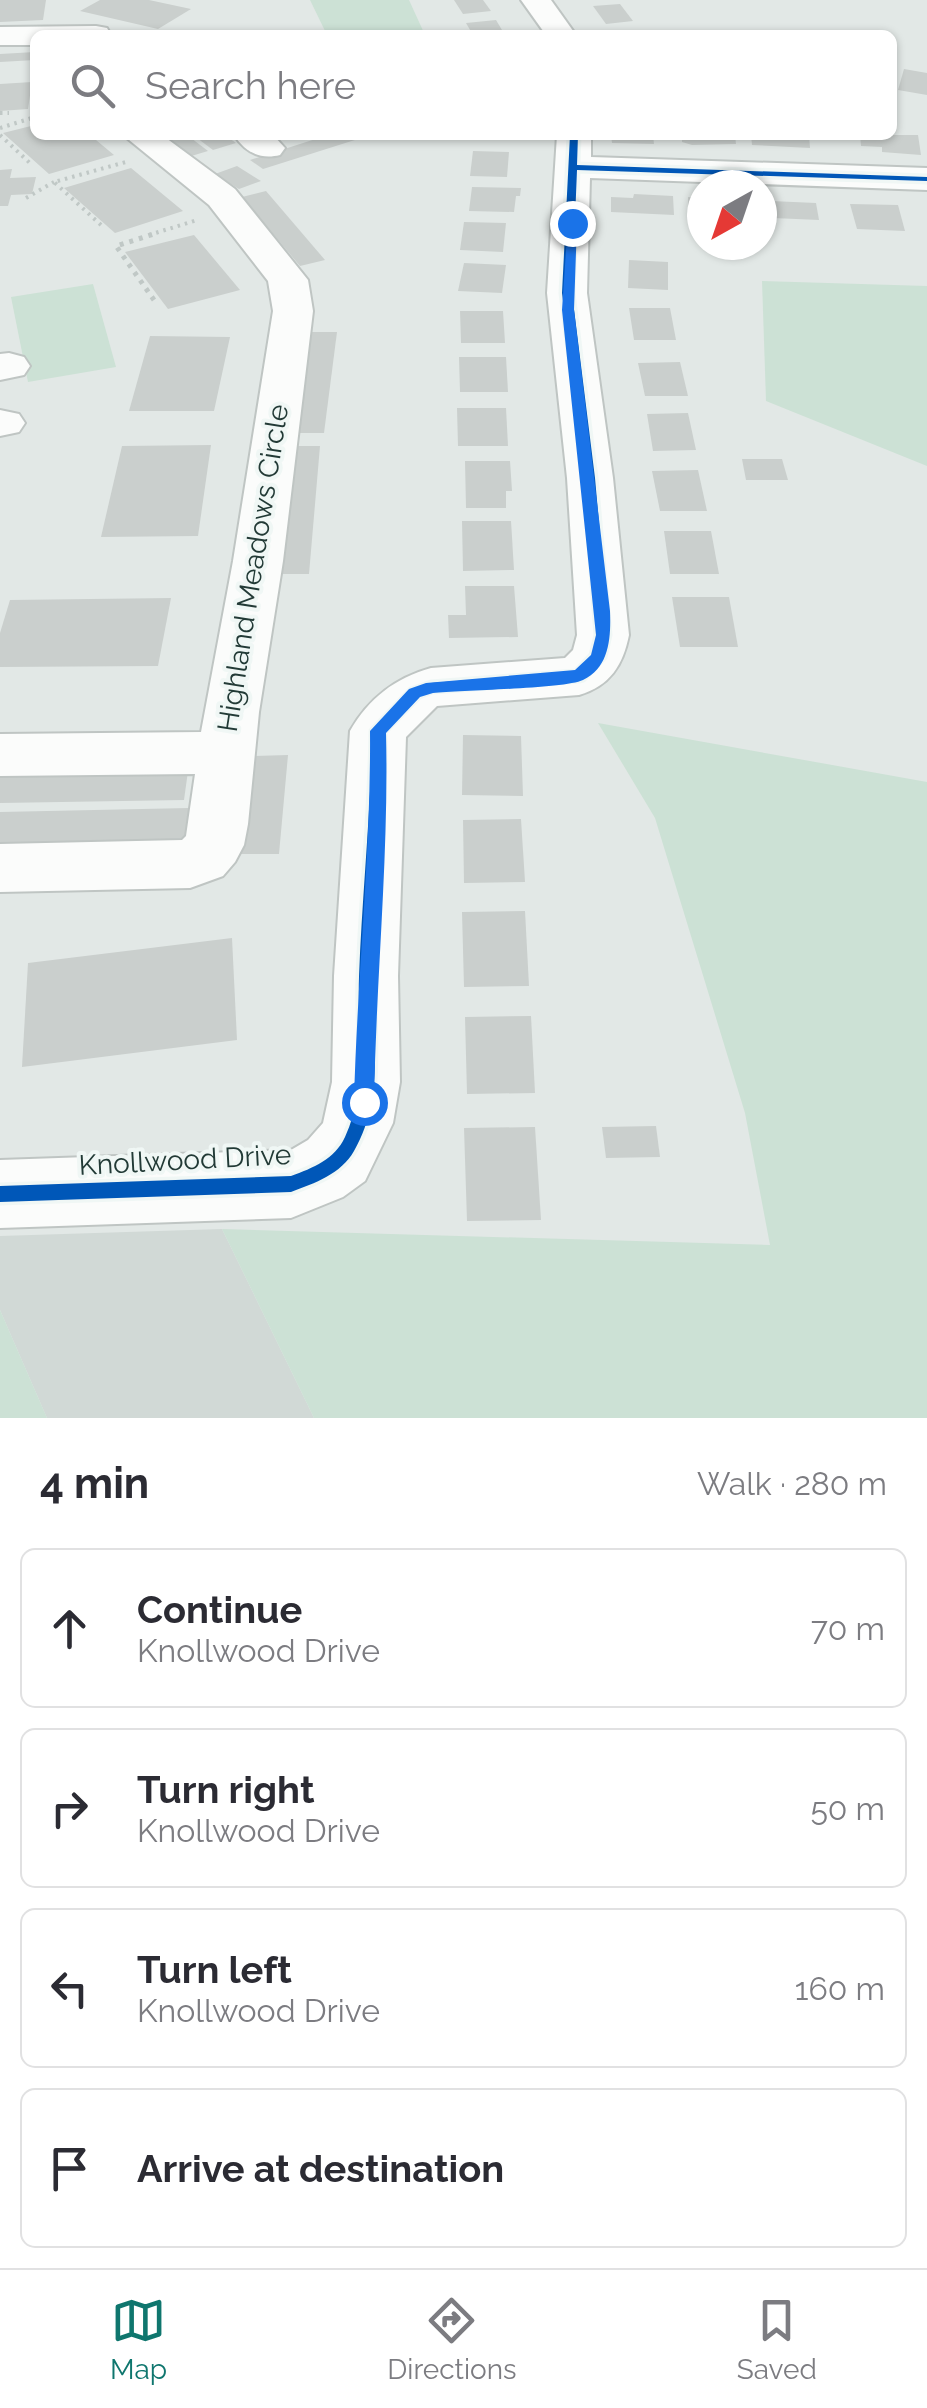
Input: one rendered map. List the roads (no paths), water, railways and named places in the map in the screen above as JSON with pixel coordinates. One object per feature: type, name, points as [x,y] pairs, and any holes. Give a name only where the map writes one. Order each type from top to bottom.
[{"type":"street","points":[[536,0],[557,30]]},
{"type":"street","points":[[0,36],[30,36]]},
{"type":"street","name":"Highland Meadows Circle","points":[[0,868],[190,864],[202,859],[214,845],[293,311],[288,280],[222,197],[150,144]]},
{"type":"street","name":"Knollwood Drive","points":[[0,1194],[291,1184],[322,1172],[341,1159],[352,1140],[364,1102],[366,976],[379,792],[378,731],[414,693],[432,687],[579,676],[591,667],[601,646],[602,611],[593,510],[567,293],[574,151],[927,179]]},
{"type":"street","points":[[0,756],[226,754]]}]
